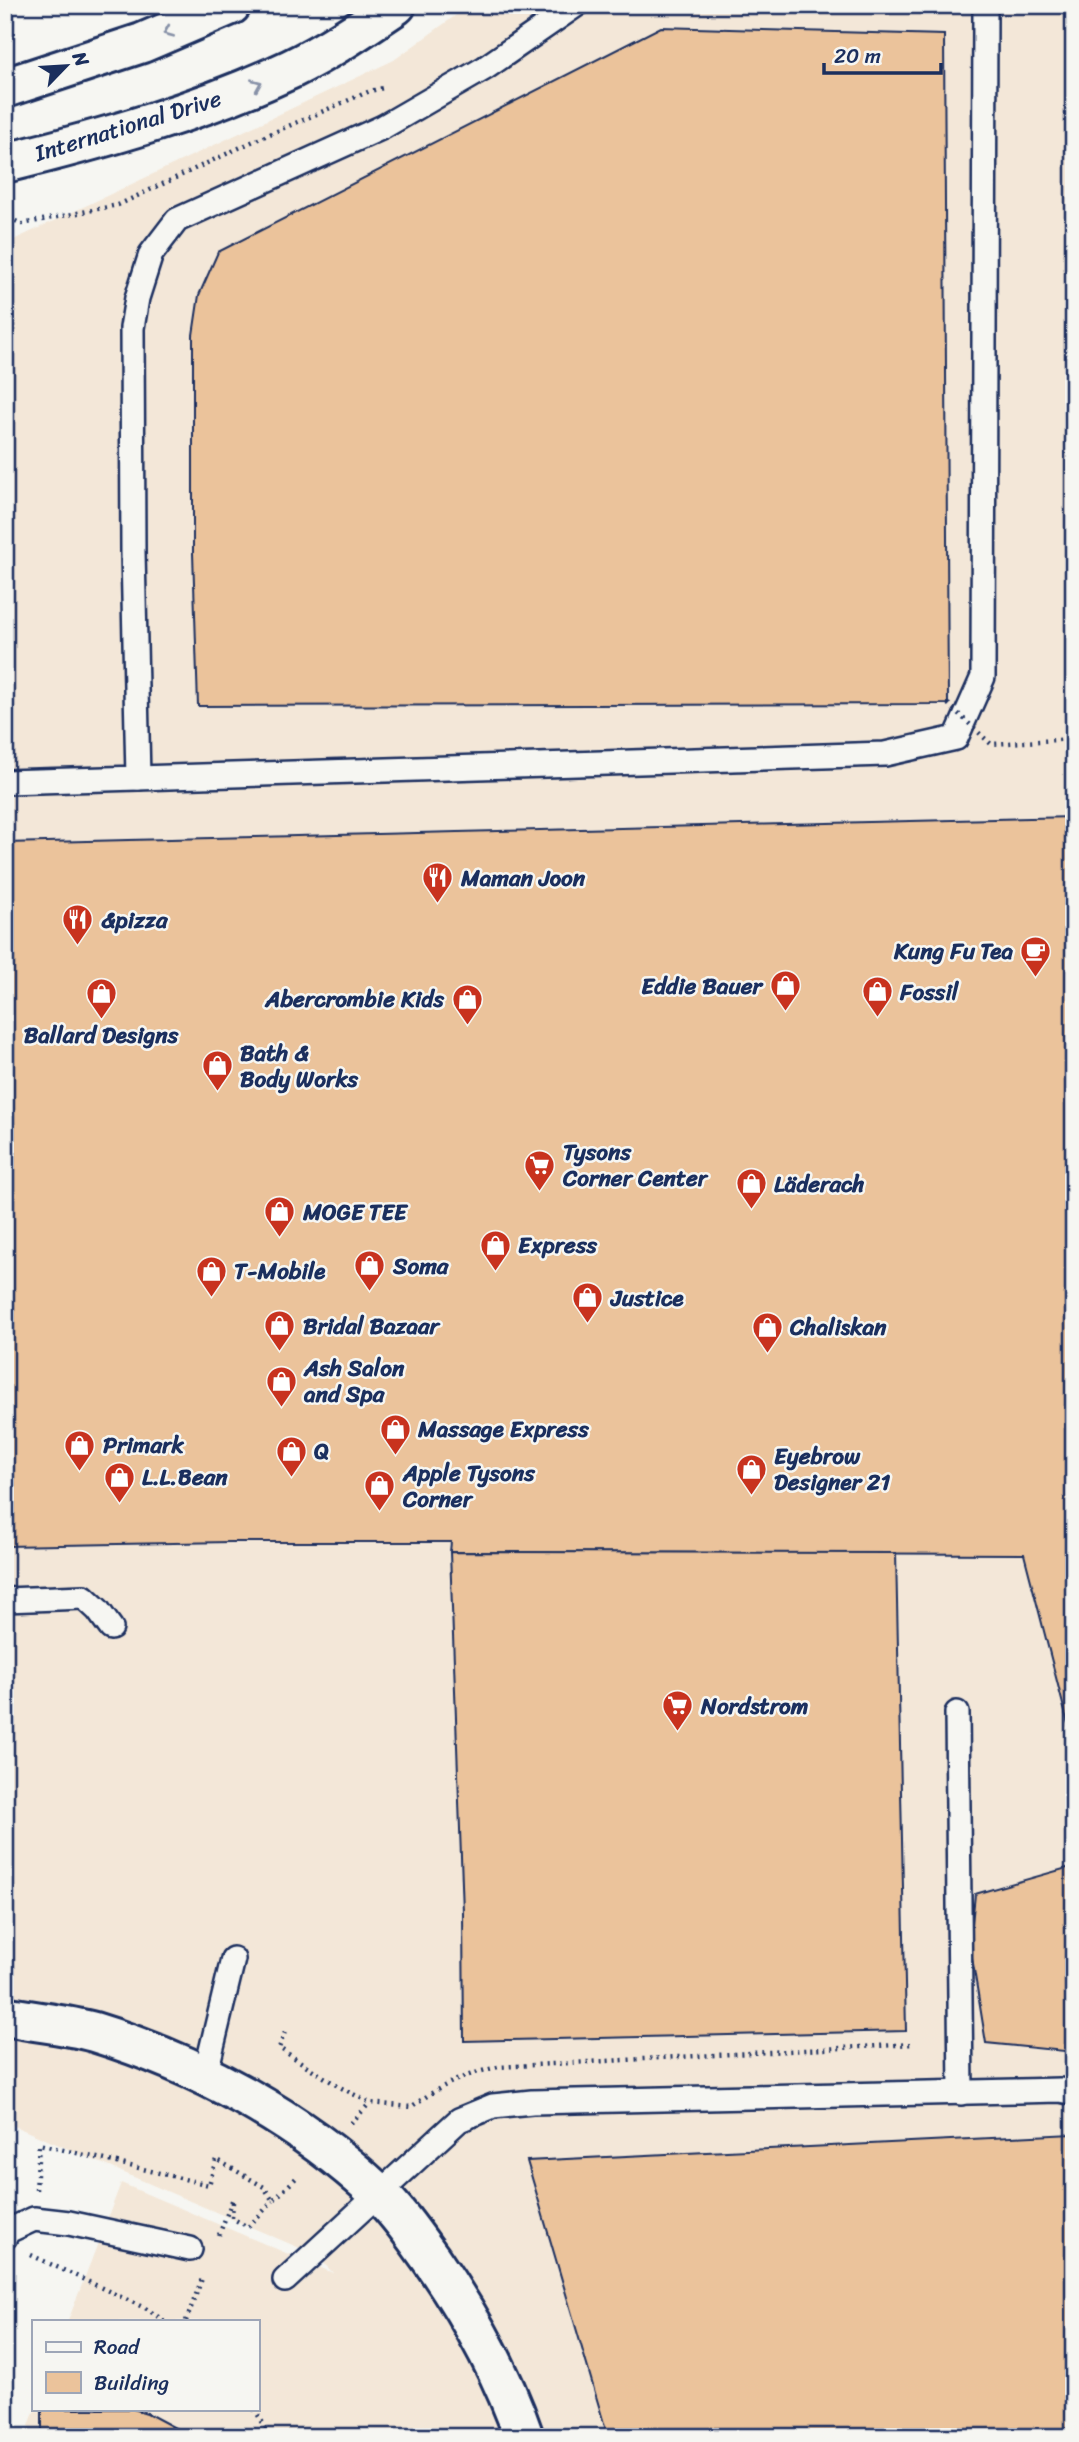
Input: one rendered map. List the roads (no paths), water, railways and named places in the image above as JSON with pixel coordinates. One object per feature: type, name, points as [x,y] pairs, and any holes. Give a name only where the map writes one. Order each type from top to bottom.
[{"type":"street","points":[[5,88],[142,43],[231,5]]},
{"type":"street","name":"International Drive","points":[[5,163],[165,120],[239,92],[309,59],[396,5]]},
{"type":"street","points":[[5,2016],[91,2031],[169,2058],[239,2093],[313,2139],[379,2194],[461,2301],[498,2370],[524,2437]]},
{"type":"lane","points":[[138,778],[132,328],[137,298],[151,254],[177,220],[383,127],[485,68],[576,5]]},
{"type":"lane","points":[[5,782],[885,754],[956,738],[983,677],[985,5]]},
{"type":"lane","points":[[5,1600],[84,1597],[111,1628]]},
{"type":"lane","points":[[957,1713],[961,2093]]},
{"type":"lane","points":[[205,2076],[233,1959]]},
{"type":"lane","points":[[285,2280],[459,2120],[492,2106],[533,2102],[1060,2090],[1074,2093]]},
{"type":"lane","points":[[5,2237],[8,2231],[34,2219],[69,2223],[190,2249]]},
{"type":"place","name":"Maman Joon","points":[[438,905]]},
{"type":"place","name":"&pizza","points":[[78,947]]},
{"type":"place","name":"Kung Fu Tea","points":[[1036,978]]},
{"type":"place","name":"Eddie Bauer","points":[[785,1013]]},
{"type":"place","name":"Fossil","points":[[877,1019]]},
{"type":"place","name":"Ballard Designs","points":[[101,1021]]},
{"type":"place","name":"Abercrombie Kids","points":[[467,1026]]},
{"type":"place","name":"Bath & Body Works","points":[[217,1093]]},
{"type":"place","name":"Tysons Corner Center","points":[[540,1192]]},
{"type":"place","name":"Läderach","points":[[751,1211]]},
{"type":"place","name":"MOGE TEE","points":[[280,1239]]},
{"type":"place","name":"Express","points":[[495,1272]]},
{"type":"place","name":"Soma","points":[[370,1293]]},
{"type":"place","name":"T-Mobile","points":[[211,1298]]},
{"type":"place","name":"Justice","points":[[588,1325]]},
{"type":"place","name":"Bridal Bazaar","points":[[280,1353]]},
{"type":"place","name":"Chaliskan","points":[[767,1354]]},
{"type":"place","name":"Ash Salon and Spa","points":[[281,1408]]},
{"type":"place","name":"Massage Express","points":[[395,1456]]},
{"type":"place","name":"Primark","points":[[80,1472]]},
{"type":"place","name":"Q","points":[[291,1478]]},
{"type":"place","name":"Eyebrow Designer 21","points":[[751,1496]]},
{"type":"place","name":"L.L.Bean","points":[[119,1504]]},
{"type":"place","name":"Apple Tysons Corner","points":[[380,1513]]},
{"type":"place","name":"Nordstrom","points":[[678,1733]]}]
